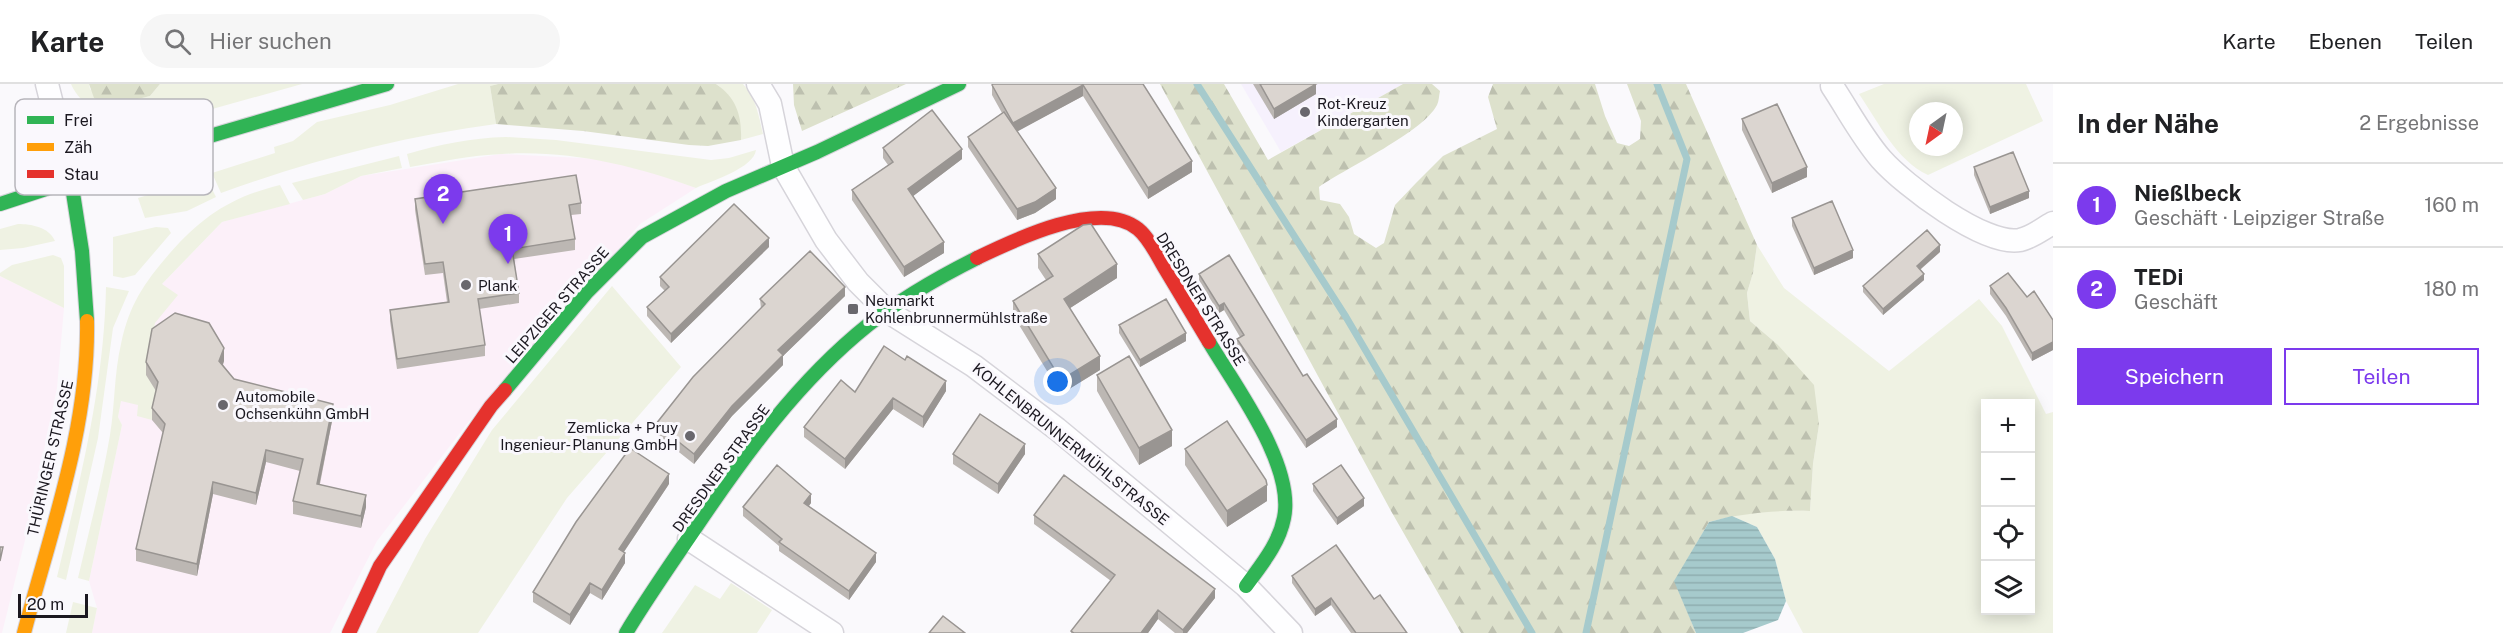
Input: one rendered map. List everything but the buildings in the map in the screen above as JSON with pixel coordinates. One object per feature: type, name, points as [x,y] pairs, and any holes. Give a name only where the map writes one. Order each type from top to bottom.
[{"type":"street","points":[[47,84],[51,99]]},
{"type":"street","points":[[213,135],[387,84]]},
{"type":"street","name":"KOHLENBRUNNERMÜHLSTRASSE","points":[[758,84],[772,94],[783,166],[826,240],[858,282],[887,311],[974,366],[1057,429],[1246,586],[1291,633]]},
{"type":"street","name":"LEIPZIGER STRASSE","points":[[349,633],[380,566],[491,406],[602,275],[642,237],[726,191],[959,84]]},
{"type":"street","points":[[1832,87],[1881,158],[1903,180],[1944,210],[1979,231],[2007,241],[2020,240],[2034,235],[2053,223]]},
{"type":"street","points":[[0,204],[27,195]]},
{"type":"street","name":"THÜRINGER STRASSE","points":[[24,633],[78,422],[86,371],[86,276],[83,241],[74,195]]},
{"type":"street","name":"DRESDNER STRASSE","points":[[626,633],[725,485],[788,405],[828,362],[887,311],[983,256],[1038,231],[1067,223],[1095,220],[1120,220],[1138,229],[1152,247],[1267,439],[1282,471],[1286,499],[1282,528],[1272,549],[1246,586]]},
{"type":"street","points":[[689,539],[832,633]]},
{"type":"shaded area","points":[[71,84],[89,84],[90,89],[101,99],[81,99]]},
{"type":"shaded area","points":[[160,84],[302,84],[213,109],[213,99],[136,99],[150,96]]},
{"type":"shaded area","points":[[458,84],[498,84],[490,86],[496,124],[426,135],[357,151],[288,170],[221,193],[213,173],[275,153],[274,147],[293,141],[317,122],[390,105]]},
{"type":"shaded area","points":[[716,84],[743,84],[754,101],[763,134],[741,140],[740,125],[732,102]]},
{"type":"shaded area","name":"Rot-Kreuz Kindergarten","points":[[1241,84],[1403,84],[1281,152]]},
{"type":"shaded area","points":[[1884,84],[2026,84],[2043,121],[1928,175],[1897,150],[1859,94]]},
{"type":"shaded area","points":[[506,137],[556,140],[711,160],[729,158],[756,150],[748,163],[721,178],[696,188],[624,166],[552,154],[490,155],[410,167],[407,154],[456,142]]},
{"type":"shaded area","points":[[501,154],[600,159],[647,170],[696,188],[640,224],[466,425],[377,541],[330,633],[92,633],[97,608],[89,581],[122,425],[118,417],[137,310],[222,222],[325,194],[361,176]]},
{"type":"shaded area","points":[[399,156],[402,168],[361,176],[325,194],[303,200],[292,183]]},
{"type":"shaded area","points":[[280,185],[290,204],[222,222],[162,284],[178,295],[155,323],[152,341],[158,395],[152,420],[137,416],[138,405],[121,401],[118,417],[122,425],[89,581],[78,578],[107,453],[121,344],[133,306],[161,264],[206,218],[247,195]]},
{"type":"shaded area","points":[[213,191],[216,197],[187,211],[145,218],[138,198],[148,195],[213,195]]},
{"type":"shaded area","points":[[18,224],[44,229],[55,241],[0,250],[0,229]]},
{"type":"shaded area","points":[[156,227],[168,228],[171,233],[135,275],[123,278],[113,276],[113,237]]},
{"type":"shaded area","points":[[1757,245],[1784,288],[1889,371],[1979,299],[2002,326],[2046,414],[2053,412],[2053,633],[1803,633],[1786,601],[1775,559],[1757,527],[1732,516],[1772,510],[1810,511],[1813,464],[1819,425],[1777,344],[1750,321],[1747,293]]},
{"type":"shaded area","points":[[53,255],[61,258],[64,266],[64,308],[0,276],[0,273],[12,265]]},
{"type":"shaded area","points":[[0,276],[64,308],[57,388],[25,540],[2,633],[0,633]]},
{"type":"shaded area","points":[[612,286],[681,367],[567,498],[478,633],[376,633],[425,539],[492,430]]},
{"type":"shaded area","points":[[106,287],[129,291],[113,328],[98,438],[66,580],[57,577],[96,398]]},
{"type":"shaded area","points":[[731,583],[772,610],[757,633],[662,633],[695,585],[720,599]]},
{"type":"shaded area","points":[[73,602],[97,608],[92,633],[66,633]]},
{"type":"green space","points":[[89,84],[160,84],[150,96],[138,99],[94,98]]},
{"type":"green space","points":[[498,84],[716,84],[729,95],[737,109],[741,140],[708,146],[689,145],[583,131],[496,124],[490,86]]},
{"type":"green space","points":[[793,84],[906,84],[802,131],[794,105]]},
{"type":"green space","points":[[1160,84],[1224,84],[1268,160],[1403,84],[1432,84],[1440,91],[1439,100],[1429,115],[1417,126],[1384,149],[1319,187],[1320,200],[1340,204],[1349,217],[1354,234],[1376,248],[1384,243],[1395,205],[1443,156],[1497,129],[1488,97],[1493,84],[1595,84],[1605,116],[1617,143],[1629,146],[1640,139],[1641,121],[1627,84],[1686,84],[1757,245],[1747,293],[1750,321],[1777,344],[1814,385],[1819,425],[1813,464],[1810,511],[1759,513],[1709,522],[1675,581],[1696,633],[1461,633],[1391,511]]},
{"type":"water","points":[[1732,516],[1757,527],[1775,559],[1786,601],[1778,620],[1743,633],[1696,633],[1674,581],[1709,522]]},
{"type":"waterway","points":[[1197,84],[1346,317],[1532,633]]},
{"type":"waterway","points":[[1586,633],[1687,159],[1657,84]]},
{"type":"traffic: fast","points":[[213,135],[387,84]]},
{"type":"traffic: fast","points":[[505,390],[587,292],[642,237],[726,191],[817,152],[959,84]]},
{"type":"traffic: fast","points":[[0,204],[27,195]]},
{"type":"traffic: fast","points":[[73,195],[82,251],[87,321]]},
{"type":"traffic: fast","points":[[626,633],[732,475],[795,395],[818,370],[868,325],[894,306],[935,280],[977,258]]},
{"type":"traffic: fast","points":[[1209,342],[1247,403],[1272,451],[1281,474],[1285,497],[1282,528],[1269,554],[1246,586]]},
{"type":"traffic: slow","points":[[24,633],[75,440],[86,361],[87,321]]},
{"type":"traffic: jam","points":[[977,258],[1057,225],[1102,218],[1122,221],[1138,229],[1149,242],[1209,342]]},
{"type":"traffic: jam","points":[[349,633],[380,566],[491,406],[505,390]]},
{"type":"place","name":"Rot-Kreuz Kindergarten","points":[[1305,112]]},
{"type":"place","name":"TEDi","points":[[443,224]]},
{"type":"place","name":"Nießlbeck","points":[[508,264]]},
{"type":"place","name":"Plank","points":[[466,285]]},
{"type":"place","name":"Neumarkt Kohlenbrunnermühlstraße","points":[[853,309]]},
{"type":"place","name":"Automobile Ochsenkühn GmbH","points":[[223,405]]},
{"type":"place","name":"Zemlicka + Pruy Ingenieur- Planung GmbH","points":[[690,436]]}]
